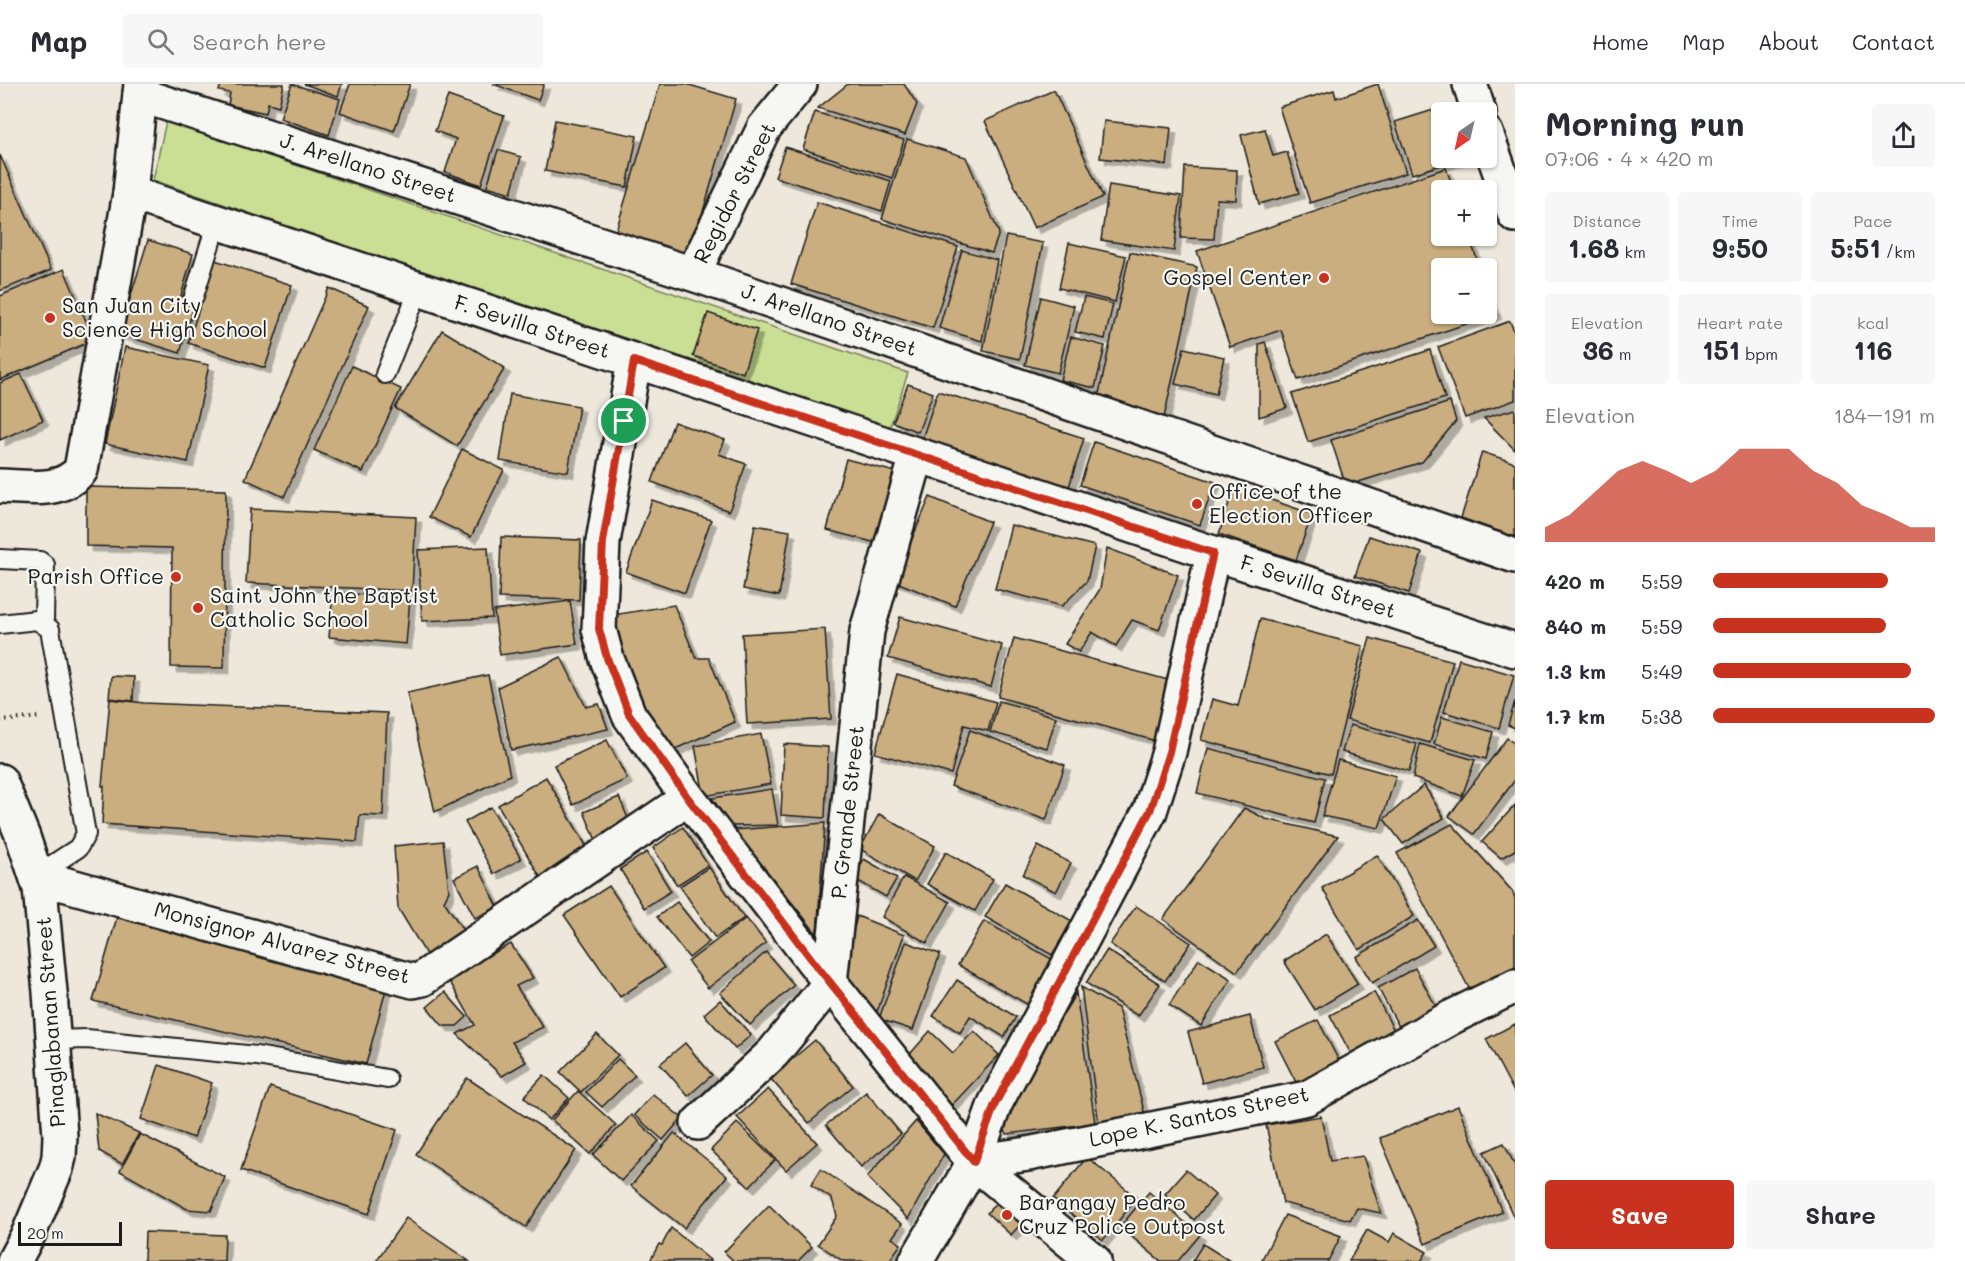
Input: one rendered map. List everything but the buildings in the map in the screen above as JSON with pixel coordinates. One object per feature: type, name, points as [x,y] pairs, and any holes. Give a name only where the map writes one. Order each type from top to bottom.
[{"type":"street","name":"Regidor Street","points":[[693,274],[764,128],[800,84]]},
{"type":"street","points":[[1470,84],[1476,102]]},
{"type":"street","name":"J. Arellano Street","points":[[140,89],[693,274],[1515,556]]},
{"type":"street","points":[[0,486],[46,487],[73,479],[81,470],[130,193],[140,89]]},
{"type":"street","points":[[1497,164],[1515,215]]},
{"type":"street","name":"F. Sevilla Street","points":[[130,193],[1213,553],[1515,650]]},
{"type":"street","points":[[634,361],[603,542],[599,629],[607,658],[629,714],[814,972],[974,1162],[1094,1261]]},
{"type":"street","name":"P. Grande Street","points":[[814,972],[867,631],[917,455]]},
{"type":"street","points":[[916,1261],[974,1162],[995,1104],[1150,811],[1169,752],[1213,553]]},
{"type":"street","name":"Pinaglabanan Street","points":[[0,781],[23,837],[38,882],[50,992],[59,1157],[57,1168],[29,1233],[14,1261]]},
{"type":"street","name":"Monsignor Alvarez Street","points":[[38,882],[60,883],[412,981],[422,979],[688,798]]},
{"type":"street","points":[[698,1123],[773,1053],[814,972]]},
{"type":"street","name":"Lope K. Santos Street","points":[[974,1162],[1028,1154],[1307,1098],[1452,1017],[1515,986]]},
{"type":"lane","points":[[195,296],[217,222]]},
{"type":"lane","points":[[385,374],[419,289]]},
{"type":"lane","points":[[0,559],[40,561],[45,565],[45,623]]},
{"type":"lane","points":[[0,624],[37,620],[45,623],[50,629],[86,834],[78,848],[38,882]]},
{"type":"lane","points":[[53,1040],[87,1039],[257,1056],[387,1079]]},
{"type":"path","points":[[0,721],[65,714]]},
{"type":"green space","points":[[166,121],[908,373],[888,433],[153,180]]},
{"type":"place","name":"Gospel Center","points":[[1324,278]]},
{"type":"place","name":"San Juan City Science High School","points":[[50,318]]},
{"type":"place","name":"Office of the Election Officer","points":[[1197,504]]},
{"type":"place","name":"Parish Office","points":[[176,577]]},
{"type":"place","name":"Saint John the Baptist Catholic School","points":[[198,608]]},
{"type":"place","name":"Barangay Pedro Cruz Police Outpost","points":[[1007,1215]]},
{"type":"route","points":[[634,361],[1213,553],[1169,752],[1150,811],[995,1104],[974,1162],[813,961],[688,798],[629,714],[607,658],[599,629],[603,542],[624,421],[634,361]]}]
